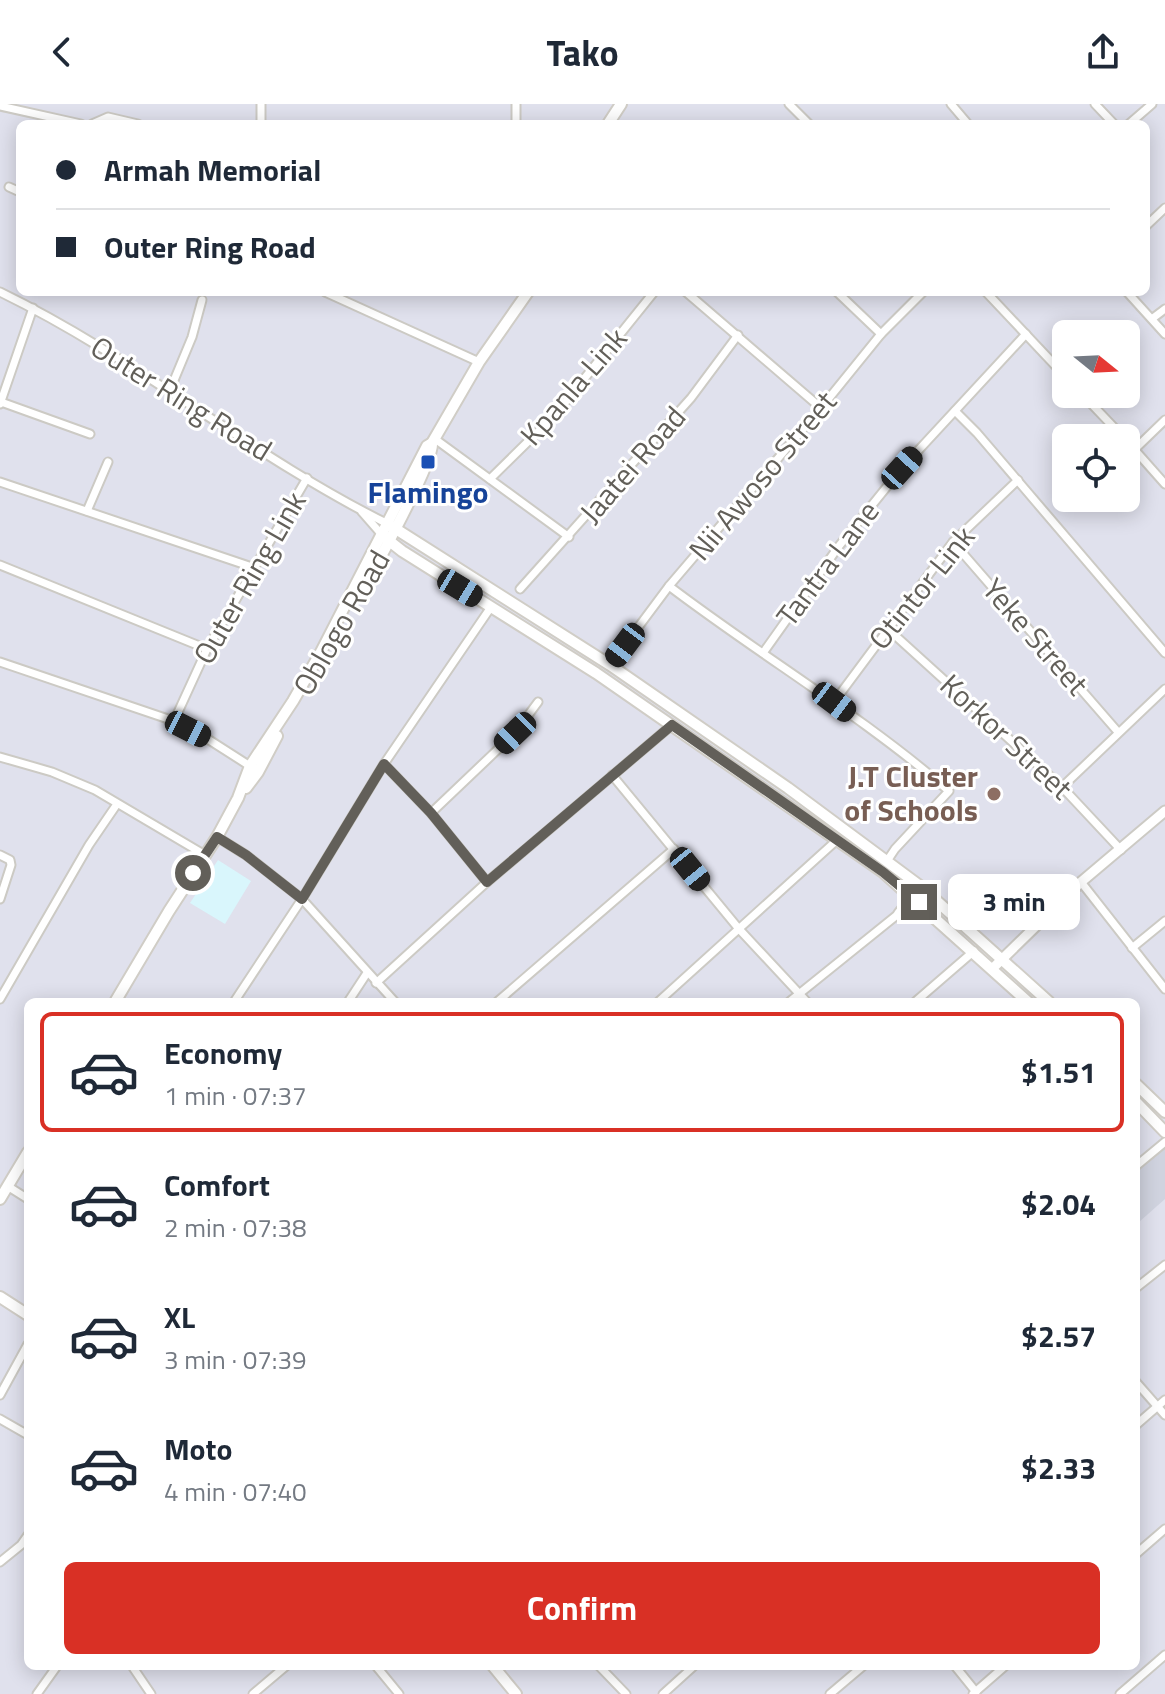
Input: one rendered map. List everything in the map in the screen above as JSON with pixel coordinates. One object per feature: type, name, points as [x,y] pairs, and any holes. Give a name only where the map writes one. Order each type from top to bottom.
[{"type":"main road","name":"Oblogo Road","points":[[117,998],[217,837],[386,539],[427,446],[434,441],[479,362],[525,296]]},
{"type":"main road","name":"Outer Ring Road","points":[[392,526],[610,665],[788,788],[924,890],[1045,998]]},
{"type":"main road","name":"Outer Ring Road","points":[[386,539],[672,725],[883,872],[1024,998]]},
{"type":"main road","points":[[1140,1088],[1165,1112]]},
{"type":"main road","points":[[1140,1106],[1165,1132]]},
{"type":"main road","points":[[0,1199],[24,1159]]},
{"type":"main road","points":[[0,1297],[24,1312]]},
{"type":"main road","points":[[496,1670],[516,1694]]},
{"type":"street","points":[[789,104],[805,120]]},
{"type":"street","points":[[951,104],[965,120]]},
{"type":"street","points":[[1095,104],[1110,120]]},
{"type":"street","points":[[1134,120],[1152,104]]},
{"type":"street","points":[[0,106],[63,120]]},
{"type":"street","points":[[101,120],[108,117],[121,120]]},
{"type":"street","points":[[9,187],[16,190]]},
{"type":"street","points":[[1150,222],[1165,208]]},
{"type":"street","name":"Outer Ring Road","points":[[0,292],[33,308],[361,511],[392,526]]},
{"type":"street","points":[[334,296],[479,362]]},
{"type":"street","name":"Kpanla Link","points":[[490,479],[555,415],[651,296]]},
{"type":"street","points":[[691,296],[821,408]]},
{"type":"street","points":[[841,296],[881,334]]},
{"type":"street","name":"Nii Awoso Street","points":[[610,665],[669,586],[881,334],[919,296]]},
{"type":"street","points":[[990,296],[1052,362]]},
{"type":"street","points":[[1131,296],[1165,334]]},
{"type":"street","points":[[170,390],[192,337],[202,300]]},
{"type":"street","points":[[33,308],[1,398],[90,434]]},
{"type":"street","points":[[1153,318],[1165,309]]},
{"type":"street","name":"Tantra Lane","points":[[763,653],[839,546],[902,468],[1026,334]]},
{"type":"street","name":"Jaatei Road","points":[[520,589],[691,398],[738,335]]},
{"type":"street","points":[[1095,408],[1111,424]]},
{"type":"street","points":[[955,411],[1165,653]]},
{"type":"street","points":[[1140,444],[1165,420]]},
{"type":"street","points":[[434,441],[569,537]]},
{"type":"street","points":[[1140,455],[1165,484]]},
{"type":"street","points":[[87,511],[108,462]]},
{"type":"street","name":"Outer Ring Link","points":[[174,721],[207,649],[307,478]]},
{"type":"street","name":"Otintor Link","points":[[834,702],[953,542],[1018,480]]},
{"type":"street","points":[[0,482],[255,568]]},
{"type":"street","name":"Outer Ring Road","points":[[361,511],[386,539]]},
{"type":"street","name":"Yeke Street","points":[[953,542],[1118,732]]},
{"type":"street","points":[[0,565],[207,649]]},
{"type":"street","points":[[669,586],[834,702],[949,791],[887,861]]},
{"type":"street","points":[[237,998],[302,899],[384,764],[491,607]]},
{"type":"street","name":"Korkor Street","points":[[888,629],[1062,787],[1121,850]]},
{"type":"street","points":[[0,662],[174,721],[254,769]]},
{"type":"street","points":[[1062,787],[1165,689]]},
{"type":"street","points":[[431,813],[515,733],[538,702]]},
{"type":"street","points":[[376,983],[487,882],[672,725]]},
{"type":"street","points":[[0,757],[79,783],[205,855]]},
{"type":"street","points":[[384,764],[431,813],[487,882]]},
{"type":"street","points":[[612,775],[739,929],[803,998]]},
{"type":"street","points":[[0,999],[89,845],[117,804]]},
{"type":"street","points":[[992,969],[1081,882],[1165,811]]},
{"type":"street","points":[[217,837],[246,855],[302,899],[391,998]]},
{"type":"street","points":[[662,998],[837,840]]},
{"type":"street","points":[[502,998],[674,849]]},
{"type":"street","points":[[0,855],[10,860],[11,865],[0,899]]},
{"type":"street","points":[[1081,882],[1165,989]]},
{"type":"street","points":[[793,998],[924,890]]},
{"type":"street","points":[[1132,948],[1165,921]]},
{"type":"street","points":[[920,998],[974,951]]},
{"type":"street","points":[[351,998],[367,973]]},
{"type":"street","points":[[1140,1163],[1165,1142]]},
{"type":"street","points":[[9,1187],[24,1196]]},
{"type":"street","points":[[1140,1285],[1165,1265]]},
{"type":"street","points":[[0,1395],[24,1351]]},
{"type":"street","points":[[1140,1387],[1165,1415]]},
{"type":"street","points":[[1140,1422],[1165,1400]]},
{"type":"street","points":[[0,1419],[24,1433]]},
{"type":"street","points":[[1140,1551],[1165,1529]]},
{"type":"street","points":[[0,1562],[24,1541]]},
{"type":"street","points":[[1120,1694],[1165,1655]]},
{"type":"street","points":[[37,1694],[54,1670]]},
{"type":"street","points":[[135,1670],[151,1694]]},
{"type":"street","points":[[253,1694],[281,1670]]},
{"type":"street","points":[[379,1670],[399,1694]]},
{"type":"street","points":[[603,1670],[626,1694]]},
{"type":"street","points":[[663,1694],[690,1670]]},
{"type":"street","points":[[830,1694],[858,1670]]},
{"type":"street","points":[[958,1670],[975,1693],[1001,1670]]},
{"type":"shaded area","points":[[218,860],[251,881],[225,924],[190,903]]},
{"type":"shaded area","points":[[1165,1147],[1165,1199],[1140,1221],[1140,1169]]},
{"type":"place","name":"Flamingo","points":[[428,462]]},
{"type":"place","name":"J.T Cluster of Schools","points":[[994,794]]},
{"type":"route","points":[[193,873],[217,837],[246,855],[302,899],[384,764],[431,813],[487,882],[672,725],[883,872],[919,902]]}]
